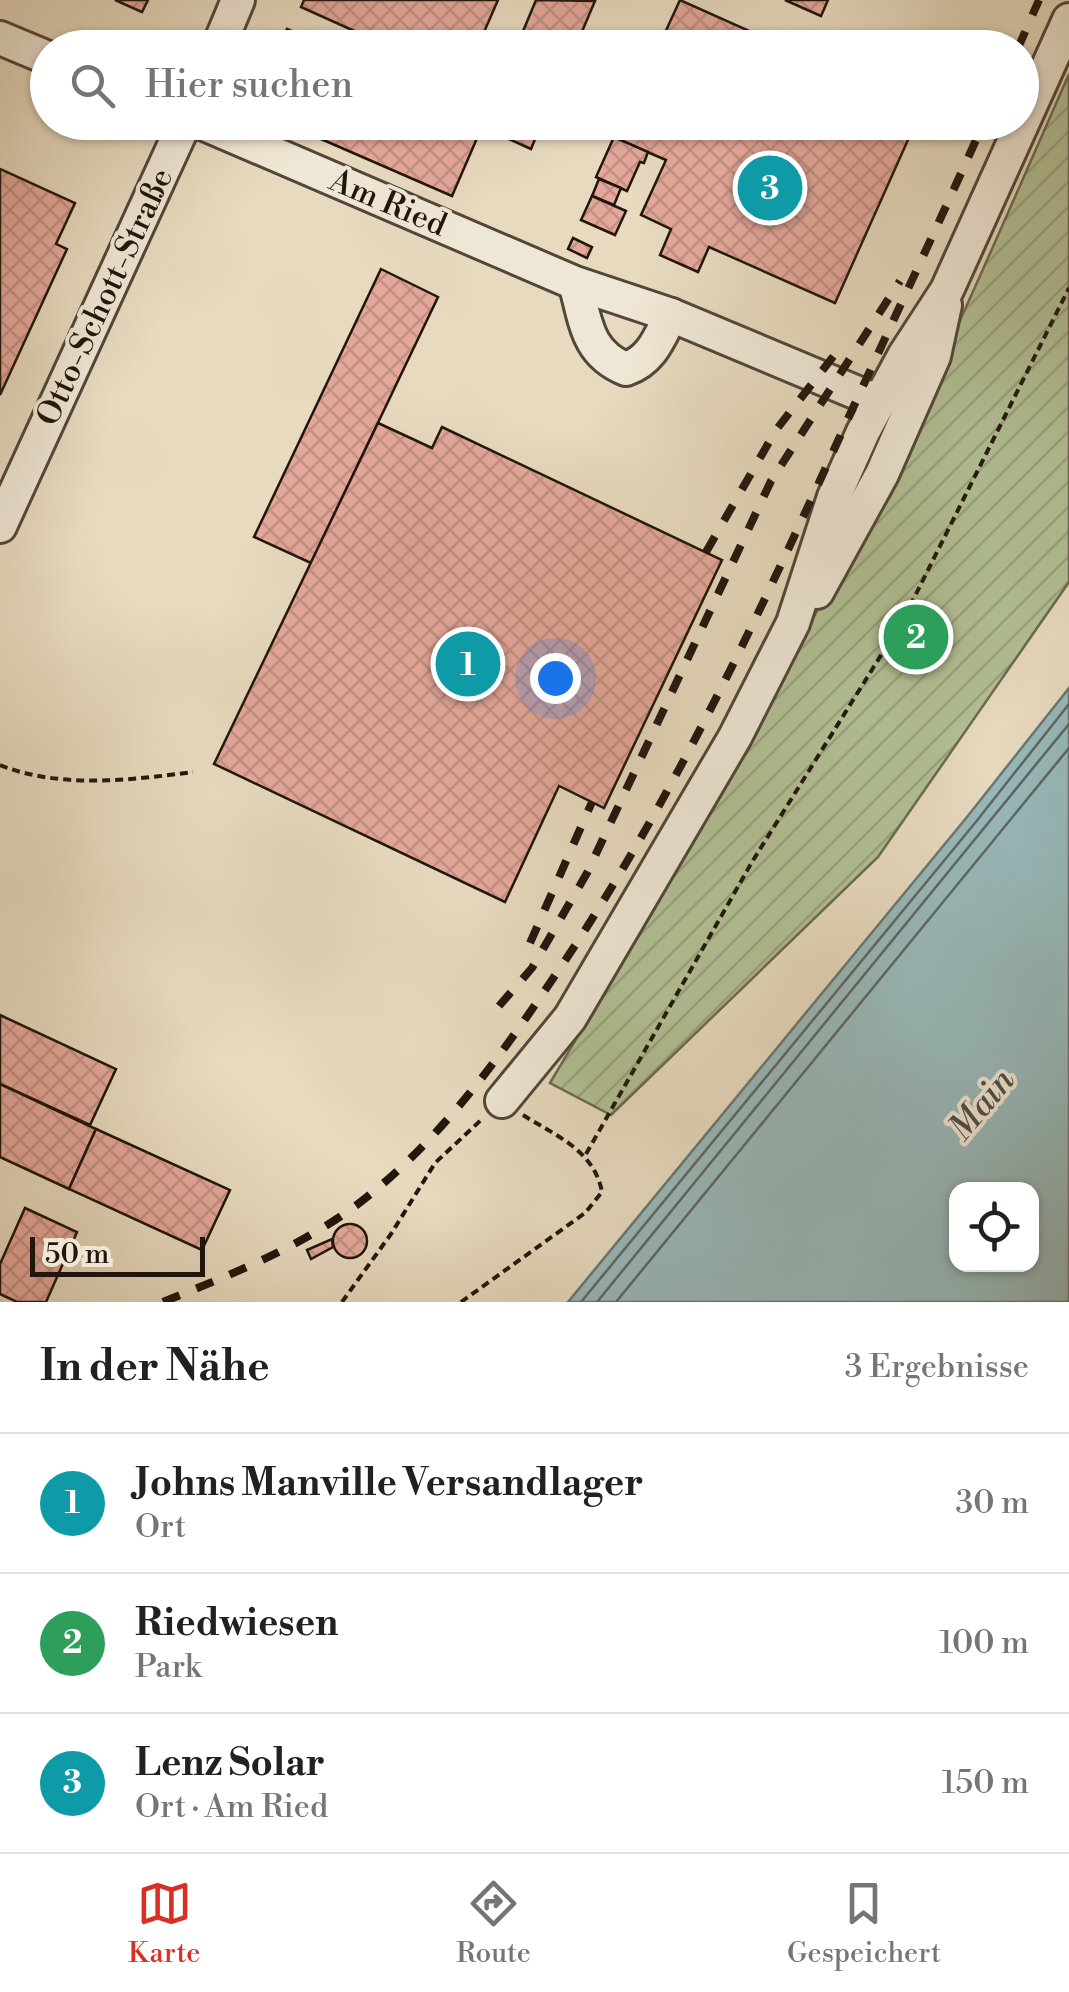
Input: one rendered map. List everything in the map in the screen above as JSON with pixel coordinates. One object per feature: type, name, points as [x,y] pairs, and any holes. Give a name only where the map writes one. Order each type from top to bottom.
[{"type":"street","points":[[226,30],[238,0]]},
{"type":"street","points":[[1039,87],[1069,20]]},
{"type":"street","points":[[0,38],[30,50]]},
{"type":"street","name":"Otto-Schott-Straße","points":[[0,526],[177,140]]},
{"type":"street","name":"Am Ried","points":[[242,140],[575,283],[671,315],[879,402]]},
{"type":"street","points":[[502,1100],[570,1018],[735,737],[793,623],[834,497],[904,356],[948,290],[1015,140]]},
{"type":"street","points":[[575,283],[590,336],[600,354],[626,369],[640,364],[653,350],[671,315]]},
{"type":"street","points":[[793,623],[822,586],[882,474],[934,356],[948,290]]},
{"type":"path","points":[[586,1154],[752,862],[903,620],[1069,288]]},
{"type":"path","points":[[0,765],[45,777],[101,780],[193,772]]},
{"type":"path","points":[[342,1302],[392,1234],[434,1163],[502,1100],[586,1154],[598,1173],[602,1192],[585,1213],[460,1302]]},
{"type":"green space","points":[[1069,74],[1069,582],[878,857],[611,1115],[550,1083],[713,802],[867,515],[946,351]]},
{"type":"water","name":"Main","points":[[1069,688],[1069,1302],[568,1302],[967,817]]},
{"type":"building","points":[[115,0],[148,0],[142,12]]},
{"type":"building","points":[[304,0],[498,0],[485,30],[352,30],[301,7]]},
{"type":"building","points":[[536,0],[595,1],[583,30],[524,30]]},
{"type":"building","points":[[680,0],[747,30],[666,30]]},
{"type":"building","points":[[785,0],[828,0],[821,16]]},
{"type":"building","points":[[323,140],[476,140],[452,196]]},
{"type":"building","points":[[511,140],[535,140],[531,149]]},
{"type":"building","points":[[613,140],[648,152],[627,191],[596,177]]},
{"type":"building","points":[[619,140],[908,140],[835,303],[709,247],[698,272],[660,255],[671,229],[641,215],[666,160]]},
{"type":"building","points":[[0,169],[75,203],[56,244],[67,249],[0,395]]},
{"type":"building","points":[[599,179],[621,188],[614,205],[592,196]]},
{"type":"building","points":[[592,196],[626,211],[615,235],[581,220]]},
{"type":"building","points":[[573,238],[592,247],[587,258],[568,249]]},
{"type":"building","points":[[381,269],[438,297],[311,563],[254,537]]},
{"type":"building","points":[[378,423],[432,448],[442,427],[722,560],[604,808],[559,786],[505,902],[214,764]]},
{"type":"building","points":[[0,1015],[116,1069],[90,1125],[0,1084]]},
{"type":"building","points":[[0,1084],[96,1129],[69,1189],[0,1157]]},
{"type":"building","points":[[96,1129],[230,1190],[202,1250],[69,1189]]},
{"type":"building","points":[[25,1208],[77,1232],[46,1302],[17,1302],[0,1294],[0,1264]]},
{"type":"building","points":[[350,1224],[362,1229],[367,1241],[362,1253],[350,1258],[338,1253],[333,1241],[338,1229]]},
{"type":"building","points":[[332,1239],[333,1247],[311,1259],[307,1250]]},
{"type":"railway","points":[[1026,30],[1039,0]]},
{"type":"railway","points":[[163,1302],[288,1247],[358,1204],[440,1127],[533,1008],[639,841],[715,700],[976,140]]},
{"type":"railway","points":[[499,1006],[532,968],[587,873],[771,481],[900,281]]},
{"type":"railway","points":[[706,552],[776,430],[843,344]]},
{"type":"railway","points":[[530,943],[592,802]]},
{"type":"place","name":"Lenz Solar","points":[[770,188]]},
{"type":"place","name":"Riedwiesen","points":[[916,637]]},
{"type":"place","name":"Johns Manville Versandlager","points":[[468,664]]}]
